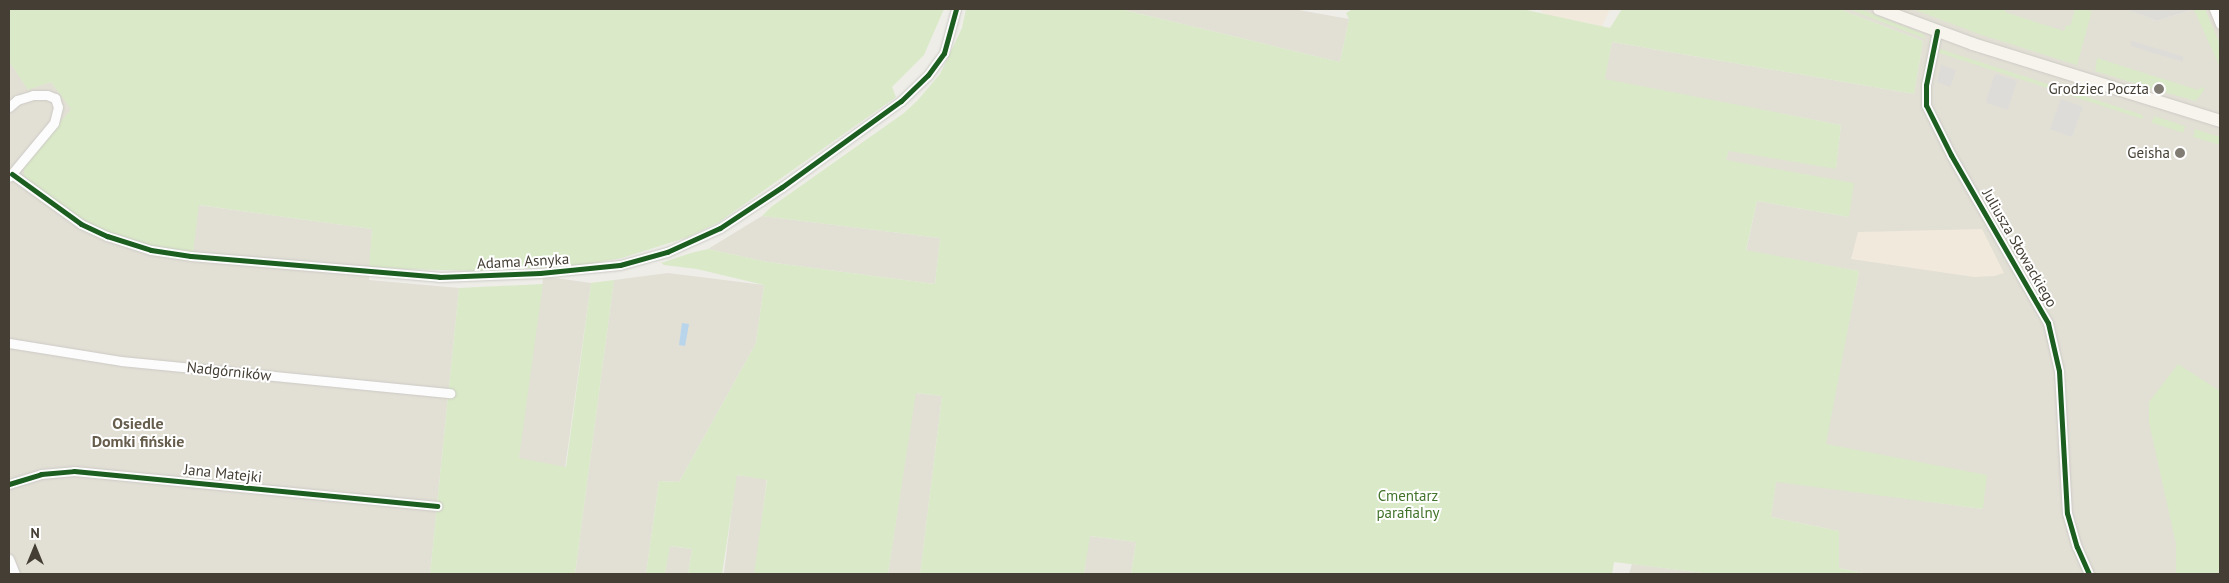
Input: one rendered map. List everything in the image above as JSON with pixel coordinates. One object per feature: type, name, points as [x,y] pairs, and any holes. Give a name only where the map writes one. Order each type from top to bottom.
[{"type":"street","name":"Adama Asnyka","points":[[10,176],[81,224],[128,244],[175,254],[382,274],[439,277],[549,273],[620,265],[667,252],[720,228],[782,187],[901,101],[928,75],[944,53],[956,9]]},
{"type":"street","points":[[1879,9],[1937,31],[2220,121]]},
{"type":"street","points":[[2214,9],[2220,24]]},
{"type":"street","name":"Juliusza Słowackiego","points":[[1937,31],[1927,76],[1926,105],[1951,155],[2048,323],[2059,371],[2067,513],[2077,548],[2089,574]]},
{"type":"street","points":[[9,107],[17,100],[33,95],[48,94],[55,98],[58,107],[54,123],[10,176]]},
{"type":"street","name":"Nadgórników","points":[[9,343],[121,361],[450,393]]},
{"type":"street","name":"Jana Matejki","points":[[9,484],[41,474],[74,472],[437,506]]},
{"type":"street","points":[[9,559],[15,574]]},
{"type":"shaded area","points":[[1120,9],[1293,9],[1349,19],[1340,62]]},
{"type":"shaded area","points":[[1539,9],[1610,9],[1602,26],[1546,15]]},
{"type":"shaded area","points":[[1839,9],[2126,9],[2157,21],[2194,9],[2220,9],[2220,574],[1868,574],[1839,568],[1839,531],[1771,517],[1776,481],[1983,509],[1825,444],[1859,271],[1746,251],[1757,201],[1849,217],[1726,160],[1729,150],[1836,168],[1841,125],[1604,80],[1612,42],[1914,94],[1923,41]]},
{"type":"shaded area","points":[[2126,9],[2194,9],[2157,21]]},
{"type":"shaded area","points":[[2132,41],[2184,57],[2182,62],[2131,46]]},
{"type":"shaded area","points":[[9,61],[28,89],[51,82],[72,109],[24,168],[193,252],[198,205],[372,229],[369,280],[459,288],[430,574],[9,574]]},
{"type":"shaded area","points":[[1941,65],[1956,70],[1950,87],[1937,82]]},
{"type":"shaded area","points":[[1995,74],[2017,81],[2008,110],[1986,103]]},
{"type":"shaded area","points":[[2061,99],[2083,107],[2072,137],[2050,129]]},
{"type":"shaded area","points":[[762,216],[940,238],[935,284],[768,262],[708,249]]},
{"type":"shaded area","points":[[1982,229],[2004,273],[1994,276],[1974,277],[1851,259],[1858,232]]},
{"type":"shaded area","points":[[668,273],[764,285],[756,343],[679,482],[659,481],[646,574],[575,574],[614,280]]},
{"type":"shaded area","points":[[543,276],[591,283],[565,467],[518,461]]},
{"type":"shaded area","points":[[915,393],[942,396],[920,574],[888,574]]},
{"type":"shaded area","points":[[736,475],[767,479],[755,574],[724,574]]},
{"type":"shaded area","points":[[1089,536],[1136,542],[1131,574],[1084,574]]},
{"type":"shaded area","points":[[669,546],[692,549],[688,574],[665,574]]},
{"type":"shaded area","points":[[1632,564],[1712,574],[1629,574]]},
{"type":"green space","points":[[9,9],[944,9],[924,55],[892,87],[896,97],[719,222],[688,237],[622,258],[584,265],[479,271],[369,268],[372,229],[199,205],[193,253],[145,245],[101,230],[61,206],[24,176],[24,168],[71,109],[51,82],[28,90],[9,61]]},
{"type":"green space","name":"Cmentarz parafialny","points":[[966,9],[1120,9],[1340,62],[1349,19],[1346,13],[1353,9],[1522,9],[1610,28],[1622,9],[1839,9],[1923,41],[1914,94],[1612,42],[1605,79],[1841,125],[1836,169],[1729,151],[1726,160],[1854,183],[1849,217],[1757,201],[1746,250],[1859,271],[1826,444],[1987,475],[1983,509],[1776,482],[1771,517],[1839,531],[1839,568],[1868,574],[1712,574],[1614,562],[1612,574],[1131,574],[1136,542],[1090,536],[1084,574],[920,574],[942,396],[916,393],[888,574],[754,574],[767,480],[737,475],[722,574],[688,574],[692,549],[670,546],[665,574],[646,574],[659,481],[679,482],[756,343],[764,285],[697,269],[661,263],[708,249],[768,262],[935,284],[940,238],[762,216],[771,207],[904,113],[917,101],[940,74],[962,28]]},
{"type":"green space","points":[[1848,9],[1860,9],[1923,34],[1926,39]]},
{"type":"green space","points":[[1913,9],[2006,9],[2005,12],[2064,31],[2066,25],[2070,26],[2075,9],[2092,11],[2077,65],[1976,33]]},
{"type":"green space","points":[[2205,9],[2220,45],[2220,67],[2194,10]]},
{"type":"green space","points":[[1940,49],[2144,115],[2142,119],[1939,53]]},
{"type":"green space","points":[[2097,58],[2198,90],[2201,87],[2205,89],[2196,101],[2164,92],[2165,89],[2154,85],[2153,89],[2095,71]]},
{"type":"green space","points":[[2154,116],[2185,126],[2183,133],[2152,123]]},
{"type":"green space","points":[[2195,129],[2220,137],[2220,145],[2193,137]]},
{"type":"green space","points":[[614,280],[575,574],[430,574],[459,288],[543,284],[519,458],[566,467],[591,283]]},
{"type":"green space","points":[[2178,364],[2220,391],[2220,574],[2176,574],[2176,544],[2149,423],[2149,402]]},
{"type":"water","points":[[682,323],[689,324],[685,346],[679,345]]},
{"type":"cycle path","points":[[12,174],[81,224],[107,236],[151,250],[191,256],[439,277],[540,273],[620,265],[667,252],[720,228],[782,187],[901,101],[928,75],[944,53],[956,9]]},
{"type":"cycle path","points":[[1937,31],[1926,85],[1926,105],[1951,155],[2048,323],[2059,371],[2067,513],[2077,547],[2089,574]]},
{"type":"cycle path","points":[[9,484],[41,474],[74,471],[437,506]]},
{"type":"place","name":"Grodziec Poczta","points":[[2159,89]]},
{"type":"place","name":"Geisha","points":[[2180,153]]},
{"type":"district","name":"Osiedle Domki fińskie","points":[[138,432]]}]
